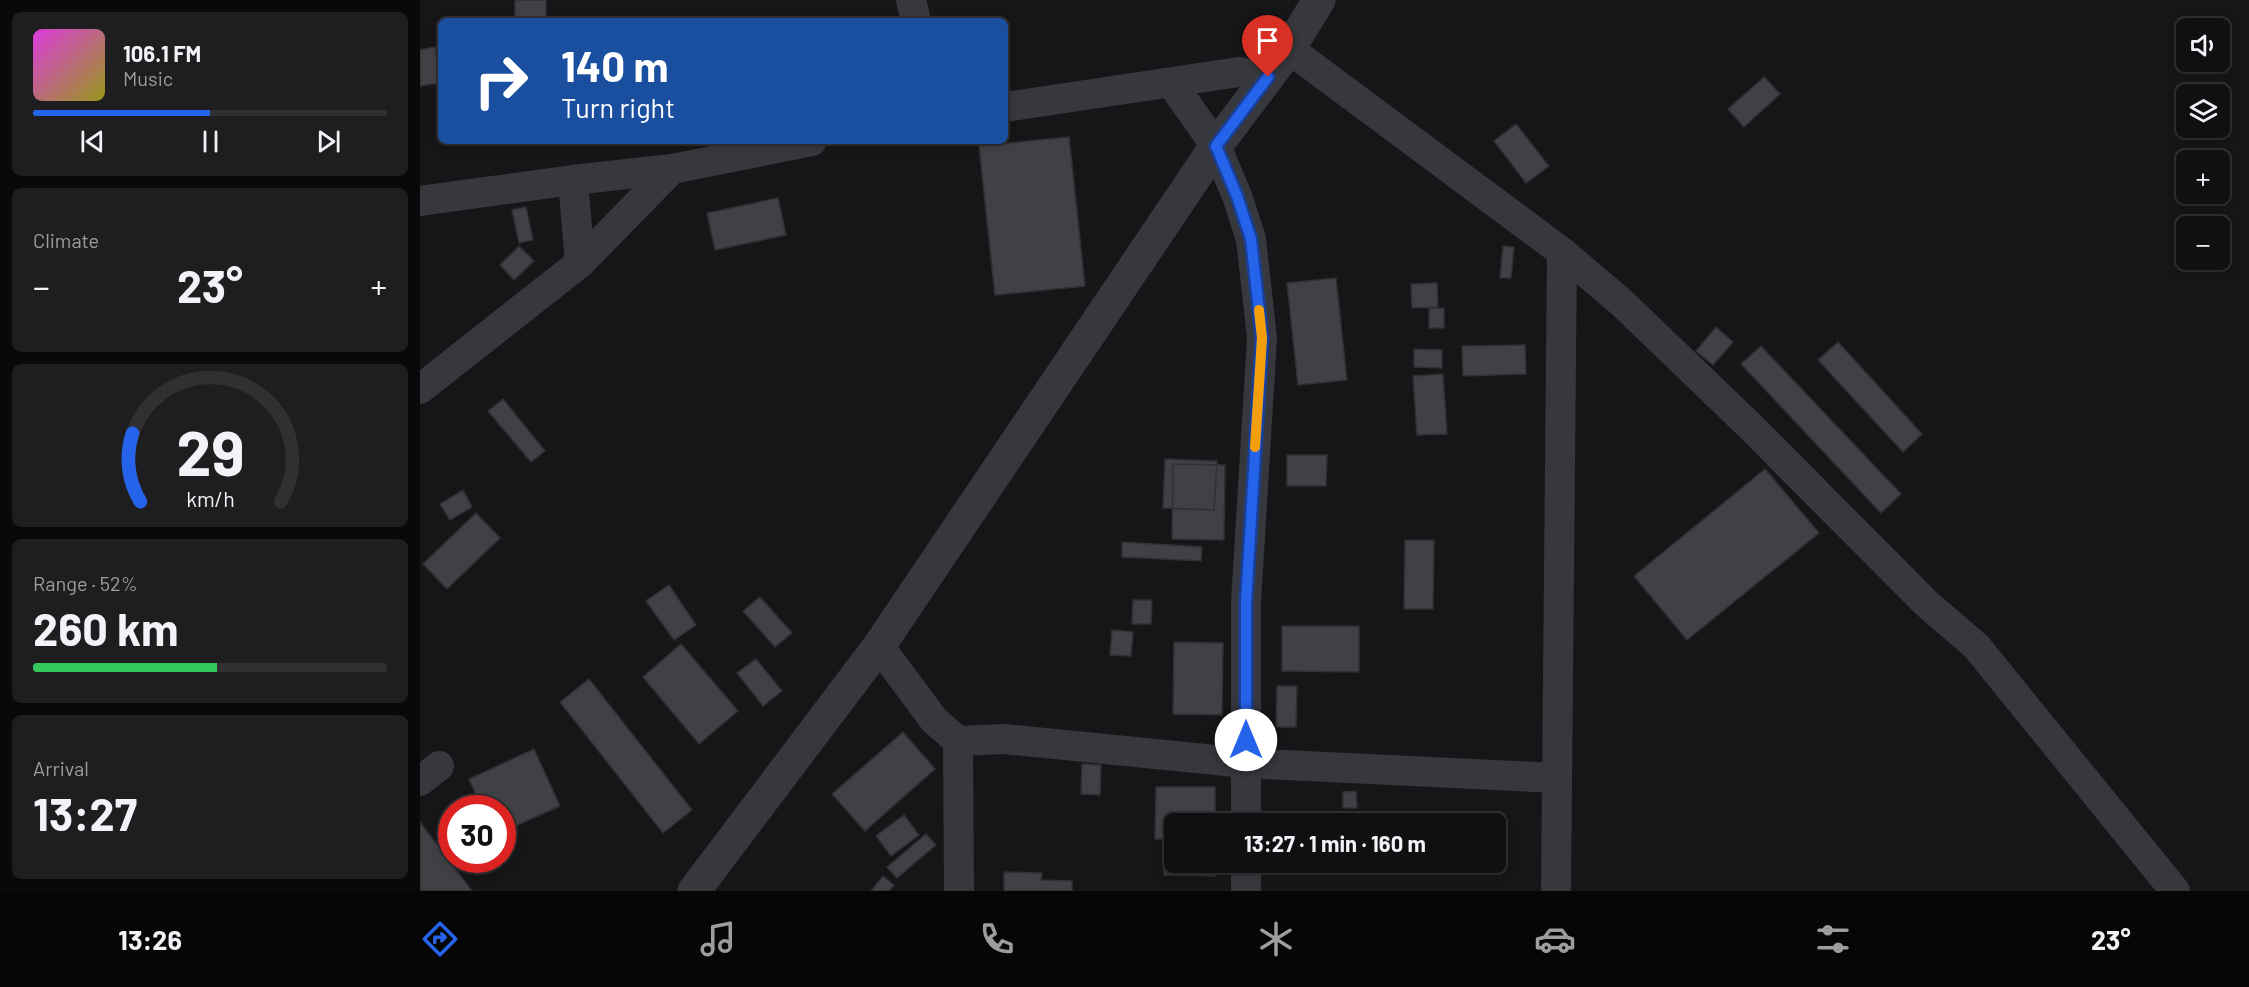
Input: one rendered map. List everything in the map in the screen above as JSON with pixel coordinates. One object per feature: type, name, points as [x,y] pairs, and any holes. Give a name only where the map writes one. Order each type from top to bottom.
[{"type":"street","points":[[911,0],[915,18]]},
{"type":"street","points":[[694,891],[879,646],[1216,146],[1289,49],[1319,0]]},
{"type":"street","points":[[1289,49],[1562,252],[1629,310],[1751,427],[1926,603],[1976,646],[2175,891]]},
{"type":"street","points":[[1008,107],[1172,84],[1239,72],[1268,77]]},
{"type":"street","points":[[1172,84],[1216,146],[1237,196],[1251,239],[1262,338],[1246,602],[1246,813]]},
{"type":"street","points":[[420,201],[672,169],[797,144]]},
{"type":"street","points":[[420,389],[580,263],[672,169]]},
{"type":"street","points":[[573,180],[580,263]]},
{"type":"street","points":[[1556,891],[1562,252]]},
{"type":"street","points":[[879,646],[934,720],[958,741],[1004,739],[1246,763],[1557,778]]},
{"type":"street","points":[[958,741],[959,891]]},
{"type":"street","points":[[1246,873],[1246,891]]},
{"type":"building","points":[[515,0],[546,0],[546,18],[515,18]]},
{"type":"building","points":[[435,47],[438,83],[420,86],[420,50]]},
{"type":"building","points":[[1764,77],[1780,94],[1744,127],[1728,109]]},
{"type":"building","points":[[1516,124],[1549,166],[1526,183],[1494,141]]},
{"type":"building","points":[[1069,137],[1085,286],[995,295],[979,146]]},
{"type":"building","points":[[778,198],[786,235],[715,250],[707,213]]},
{"type":"building","points":[[526,207],[533,240],[519,243],[512,210]]},
{"type":"building","points":[[519,246],[534,261],[514,280],[500,265]]},
{"type":"building","points":[[1503,246],[1514,247],[1511,278],[1500,278]]},
{"type":"building","points":[[1336,278],[1347,380],[1298,385],[1287,283]]},
{"type":"building","points":[[1437,283],[1438,307],[1412,308],[1411,284]]},
{"type":"building","points":[[1429,308],[1444,308],[1444,328],[1429,328]]},
{"type":"building","points":[[1716,327],[1733,342],[1713,365],[1696,351]]},
{"type":"building","points":[[1838,342],[1922,434],[1903,452],[1818,360]]},
{"type":"building","points":[[1525,345],[1526,374],[1463,376],[1462,346]]},
{"type":"building","points":[[1761,346],[1901,494],[1881,513],[1741,364]]},
{"type":"building","points":[[1414,349],[1442,350],[1442,368],[1414,367]]},
{"type":"building","points":[[1443,374],[1447,434],[1417,435],[1413,376]]},
{"type":"building","points":[[503,399],[545,451],[531,462],[488,411]]},
{"type":"building","points":[[1287,455],[1327,455],[1326,486],[1287,486]]},
{"type":"building","points":[[1165,459],[1217,461],[1214,510],[1163,508]]},
{"type":"building","points":[[1173,464],[1225,465],[1224,540],[1172,539]]},
{"type":"building","points":[[1765,469],[1819,533],[1687,640],[1634,576]]},
{"type":"building","points":[[463,490],[472,507],[450,520],[440,504]]},
{"type":"building","points":[[476,513],[500,538],[447,589],[423,564]]},
{"type":"building","points":[[1405,540],[1434,540],[1433,609],[1404,609]]},
{"type":"building","points":[[1122,542],[1202,547],[1201,561],[1122,557]]},
{"type":"building","points":[[669,585],[696,625],[674,640],[646,601]]},
{"type":"building","points":[[760,597],[792,633],[775,647],[743,611]]},
{"type":"building","points":[[1133,600],[1152,600],[1151,624],[1132,624]]},
{"type":"building","points":[[1282,626],[1359,626],[1359,672],[1282,671]]},
{"type":"building","points":[[1112,630],[1133,632],[1131,656],[1110,655]]},
{"type":"building","points":[[1174,642],[1223,643],[1222,715],[1173,714]]},
{"type":"building","points":[[681,644],[738,711],[699,744],[643,677]]},
{"type":"building","points":[[756,659],[782,691],[763,706],[737,673]]},
{"type":"building","points":[[589,679],[692,810],[663,833],[560,702]]},
{"type":"building","points":[[1277,686],[1297,686],[1296,727],[1276,727]]},
{"type":"building","points":[[903,732],[935,769],[865,831],[832,794]]},
{"type":"building","points":[[534,749],[560,806],[516,826],[516,795],[476,795],[469,779]]},
{"type":"building","points":[[1082,764],[1101,765],[1100,795],[1081,794]]},
{"type":"building","points":[[1156,787],[1215,787],[1215,813],[1164,813],[1164,839],[1155,839]]},
{"type":"building","points":[[1356,791],[1357,808],[1343,808],[1343,792]]},
{"type":"building","points":[[904,815],[919,835],[891,856],[876,836]]},
{"type":"building","points":[[420,822],[438,846],[438,873],[458,873],[472,891],[420,891]]},
{"type":"building","points":[[926,834],[936,845],[897,878],[887,867]]},
{"type":"building","points":[[1004,872],[1042,873],[1041,880],[1072,881],[1072,891],[1004,891]]},
{"type":"building","points":[[1164,873],[1215,873],[1215,876],[1164,875]]},
{"type":"building","points":[[883,876],[894,885],[889,891],[871,891]]},
{"type":"slow traffic","points":[[1255,447],[1262,338],[1259,310]]},
{"type":"route","points":[[1246,740],[1246,602],[1262,338],[1251,239],[1237,196],[1216,146],[1268,77]]}]
